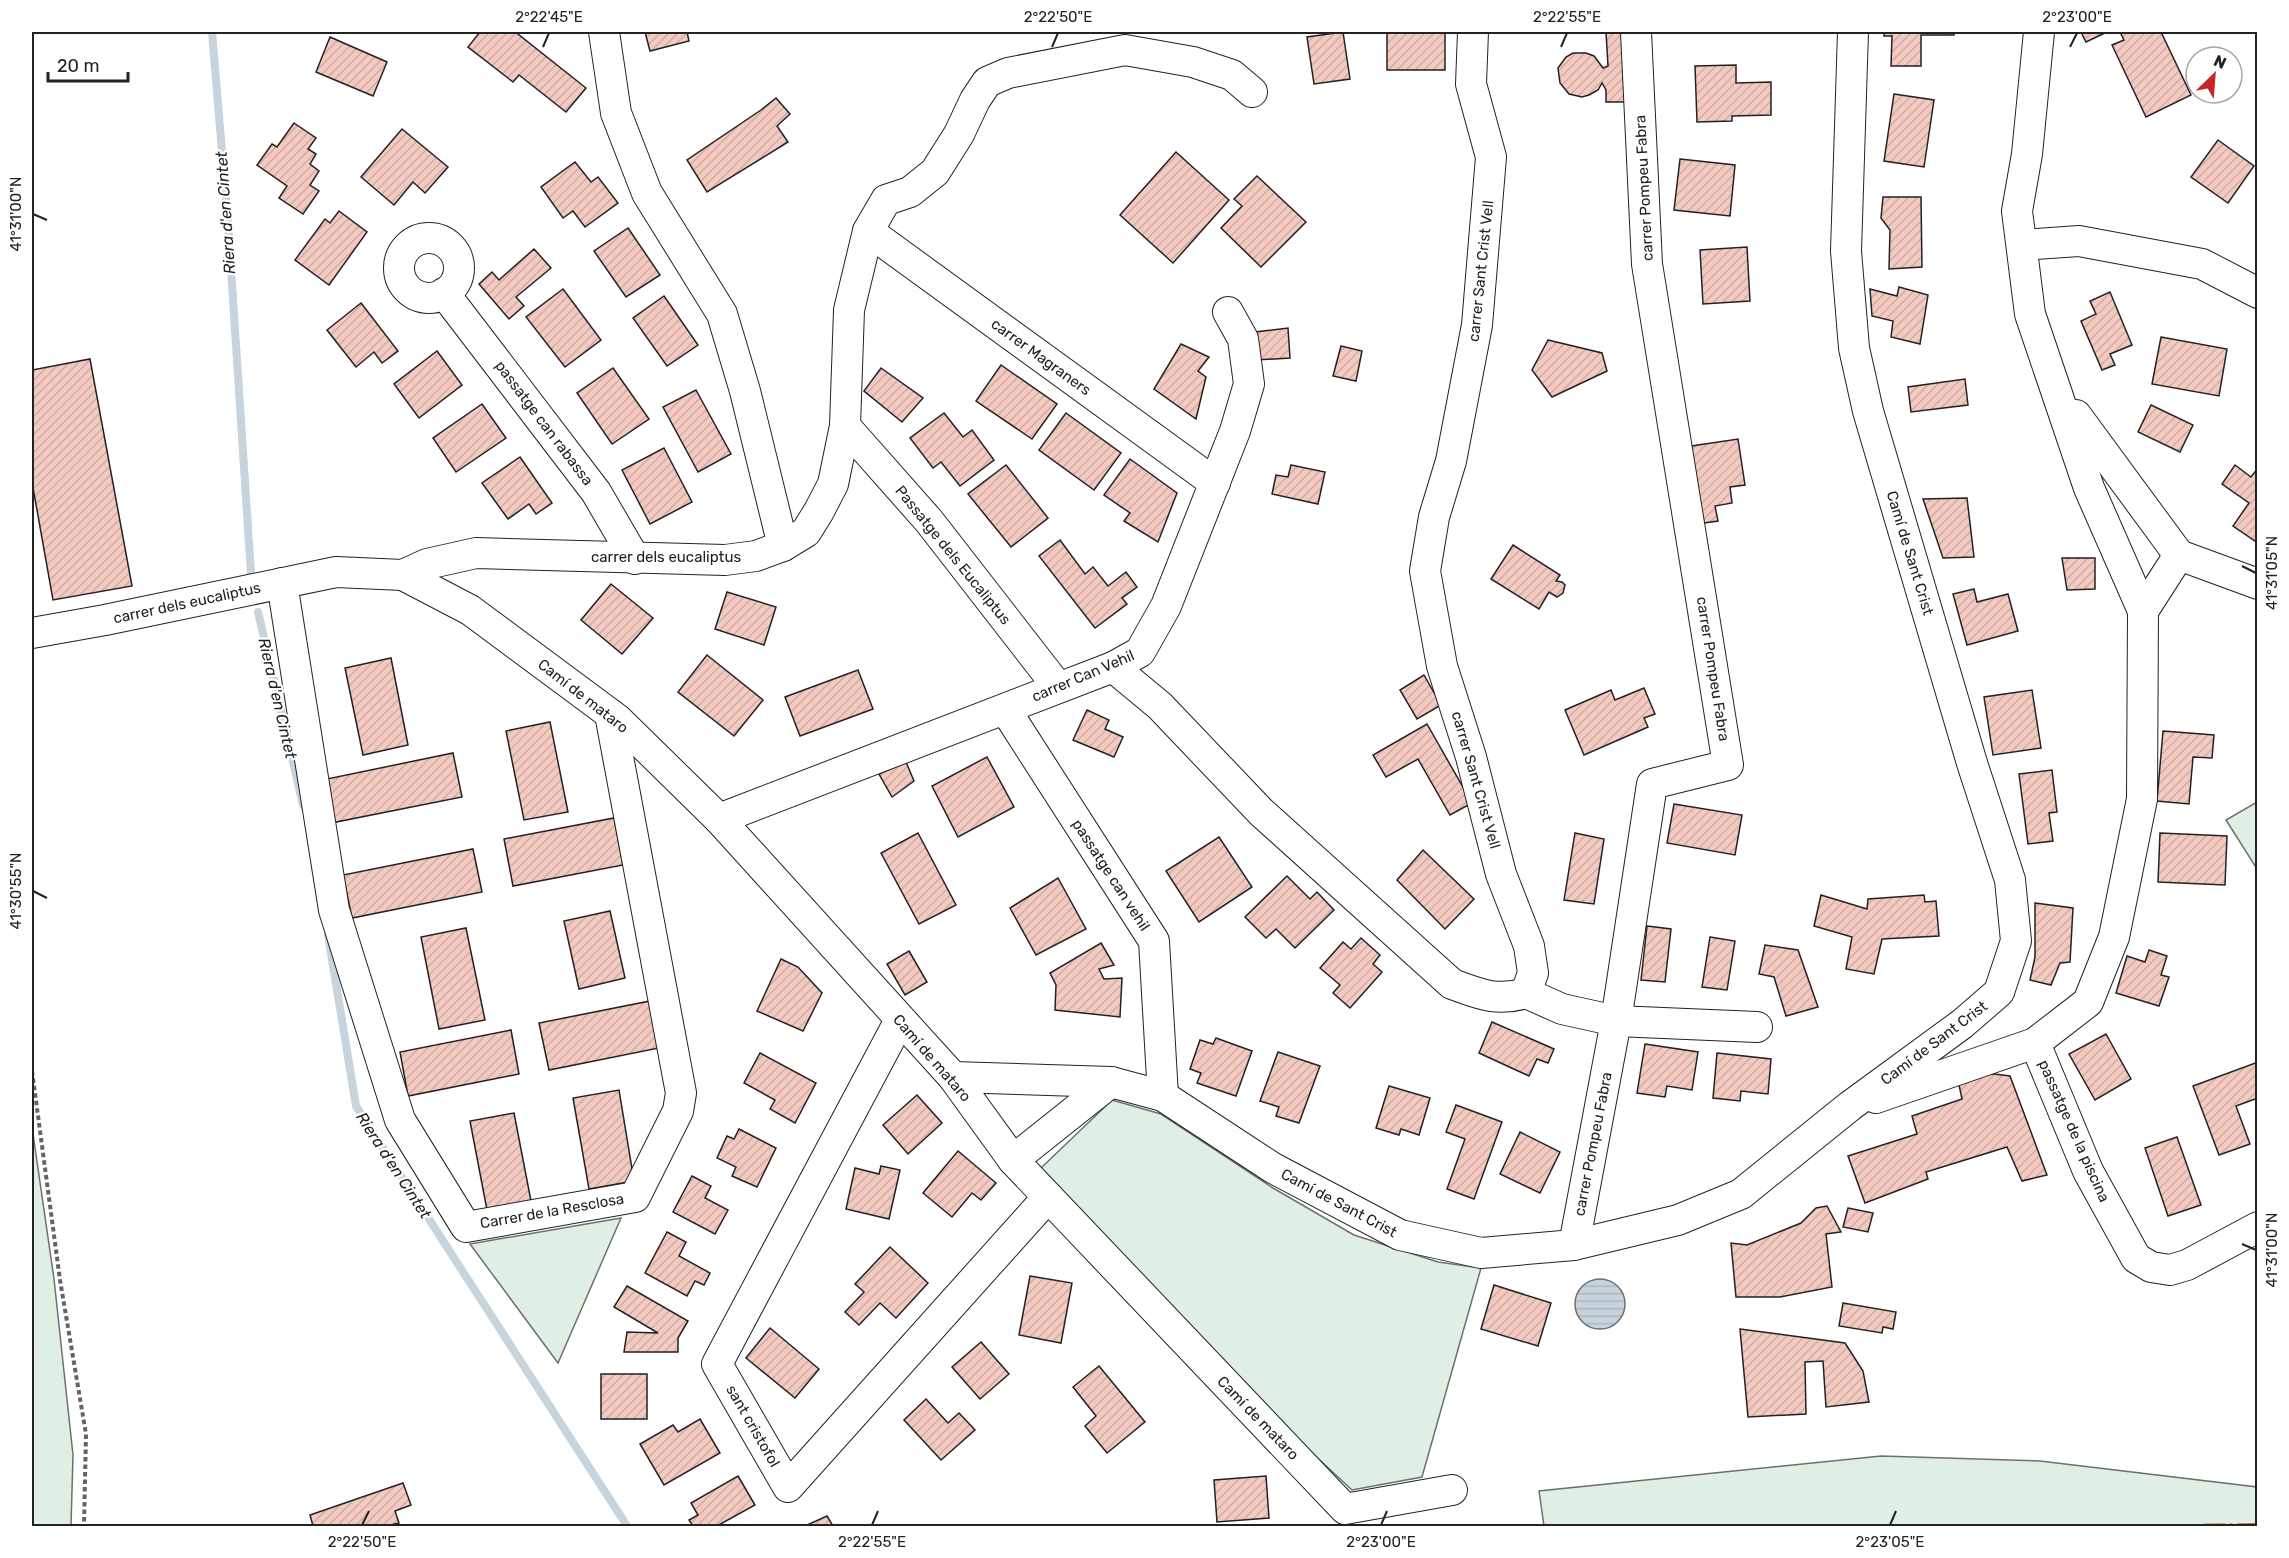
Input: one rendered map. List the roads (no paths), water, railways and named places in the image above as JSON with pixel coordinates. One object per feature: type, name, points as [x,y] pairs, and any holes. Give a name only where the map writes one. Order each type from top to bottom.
[{"type":"street","points":[[604,32],[616,113],[647,193],[722,314],[745,391],[783,546]]},
{"type":"street","name":"carrer Sant Crist Vell","points":[[1473,32],[1471,84],[1491,158],[1477,325],[1451,461],[1434,517],[1425,571],[1442,666],[1471,757],[1501,874],[1529,946],[1533,973],[1526,993]]},
{"type":"street","name":"carrer Pompeu Fabra","points":[[1574,1245],[1616,1021],[1652,784],[1728,765],[1647,264],[1636,32]]},
{"type":"street","name":"Camí de Sant Crist","points":[[953,1077],[1111,1082],[1163,1096],[1273,1168],[1400,1236],[1481,1253],[1574,1245],[1678,1220],[1741,1194],[1850,1106],[1962,1024],[1999,992],[2016,941],[2010,880],[1972,763],[1868,411],[1854,348],[1846,251],[1853,32]]},
{"type":"street","points":[[1850,1106],[2036,1043],[2088,1002],[2114,937],[2142,799],[2142,611],[2097,504],[2030,314],[2017,211],[2027,154],[2039,32]]},
{"type":"street","name":"carrer dels eucaliptus","points":[[36,633],[336,572],[403,575],[427,564],[476,553],[725,560],[756,556],[783,546],[806,532],[833,484],[845,426],[849,310],[868,231],[886,200],[910,192],[935,172],[987,82],[1008,73],[1125,50],[1193,62],[1232,75],[1252,92]]},
{"type":"street","name":"carrer Magraners","points":[[868,231],[1215,483]]},
{"type":"street","points":[[2022,245],[2079,241],[2202,264],[2258,293]]},
{"type":"street","name":"passatge can rabassa","points":[[444,293],[596,492],[635,559]]},
{"type":"street","name":"carrer Can Vehil","points":[[719,819],[1113,667],[1140,652],[1166,606],[1235,430],[1249,384],[1243,339],[1228,312]]},
{"type":"street","points":[[2065,416],[2076,415],[2179,555],[2258,584]]},
{"type":"street","name":"Passatge dels Eucaliptus","points":[[845,426],[928,521],[1058,687]]},
{"type":"street","points":[[2097,504],[2126,483]]},
{"type":"street","points":[[2142,611],[2179,555]]},
{"type":"street","name":"Camí de mataro","points":[[403,575],[470,610],[610,714],[719,819],[740,845],[953,1077],[1013,1160],[1345,1509],[1452,1490]]},
{"type":"street","name":"Carrer de la Resclosa","points":[[282,583],[334,910],[400,1120],[466,1227],[635,1197],[678,1111],[681,1093],[610,714]]},
{"type":"street","points":[[1113,667],[1161,706],[1261,812],[1452,984],[1482,995],[1509,998],[1526,993],[1562,1009],[1616,1021],[1757,1027]]},
{"type":"street","name":"passatge can vehil","points":[[1005,709],[1154,941],[1163,1096]]},
{"type":"street","name":"sant cristofol","points":[[900,1020],[717,1364],[788,1487],[1048,1197]]},
{"type":"street","name":"passatge de la piscina","points":[[2036,1043],[2088,1171],[2136,1258],[2151,1268],[2170,1270],[2187,1265],[2258,1227]]},
{"type":"street","points":[[1013,1160],[1111,1082]]},
{"type":"waterway","name":"Riera d'en Cintet","points":[[212,32],[228,223],[251,574]]},
{"type":"waterway","name":"Riera d'en Cintet","points":[[258,612],[303,805]]},
{"type":"waterway","name":"Riera d'en Cintet","points":[[328,935],[356,1106],[627,1526]]}]
